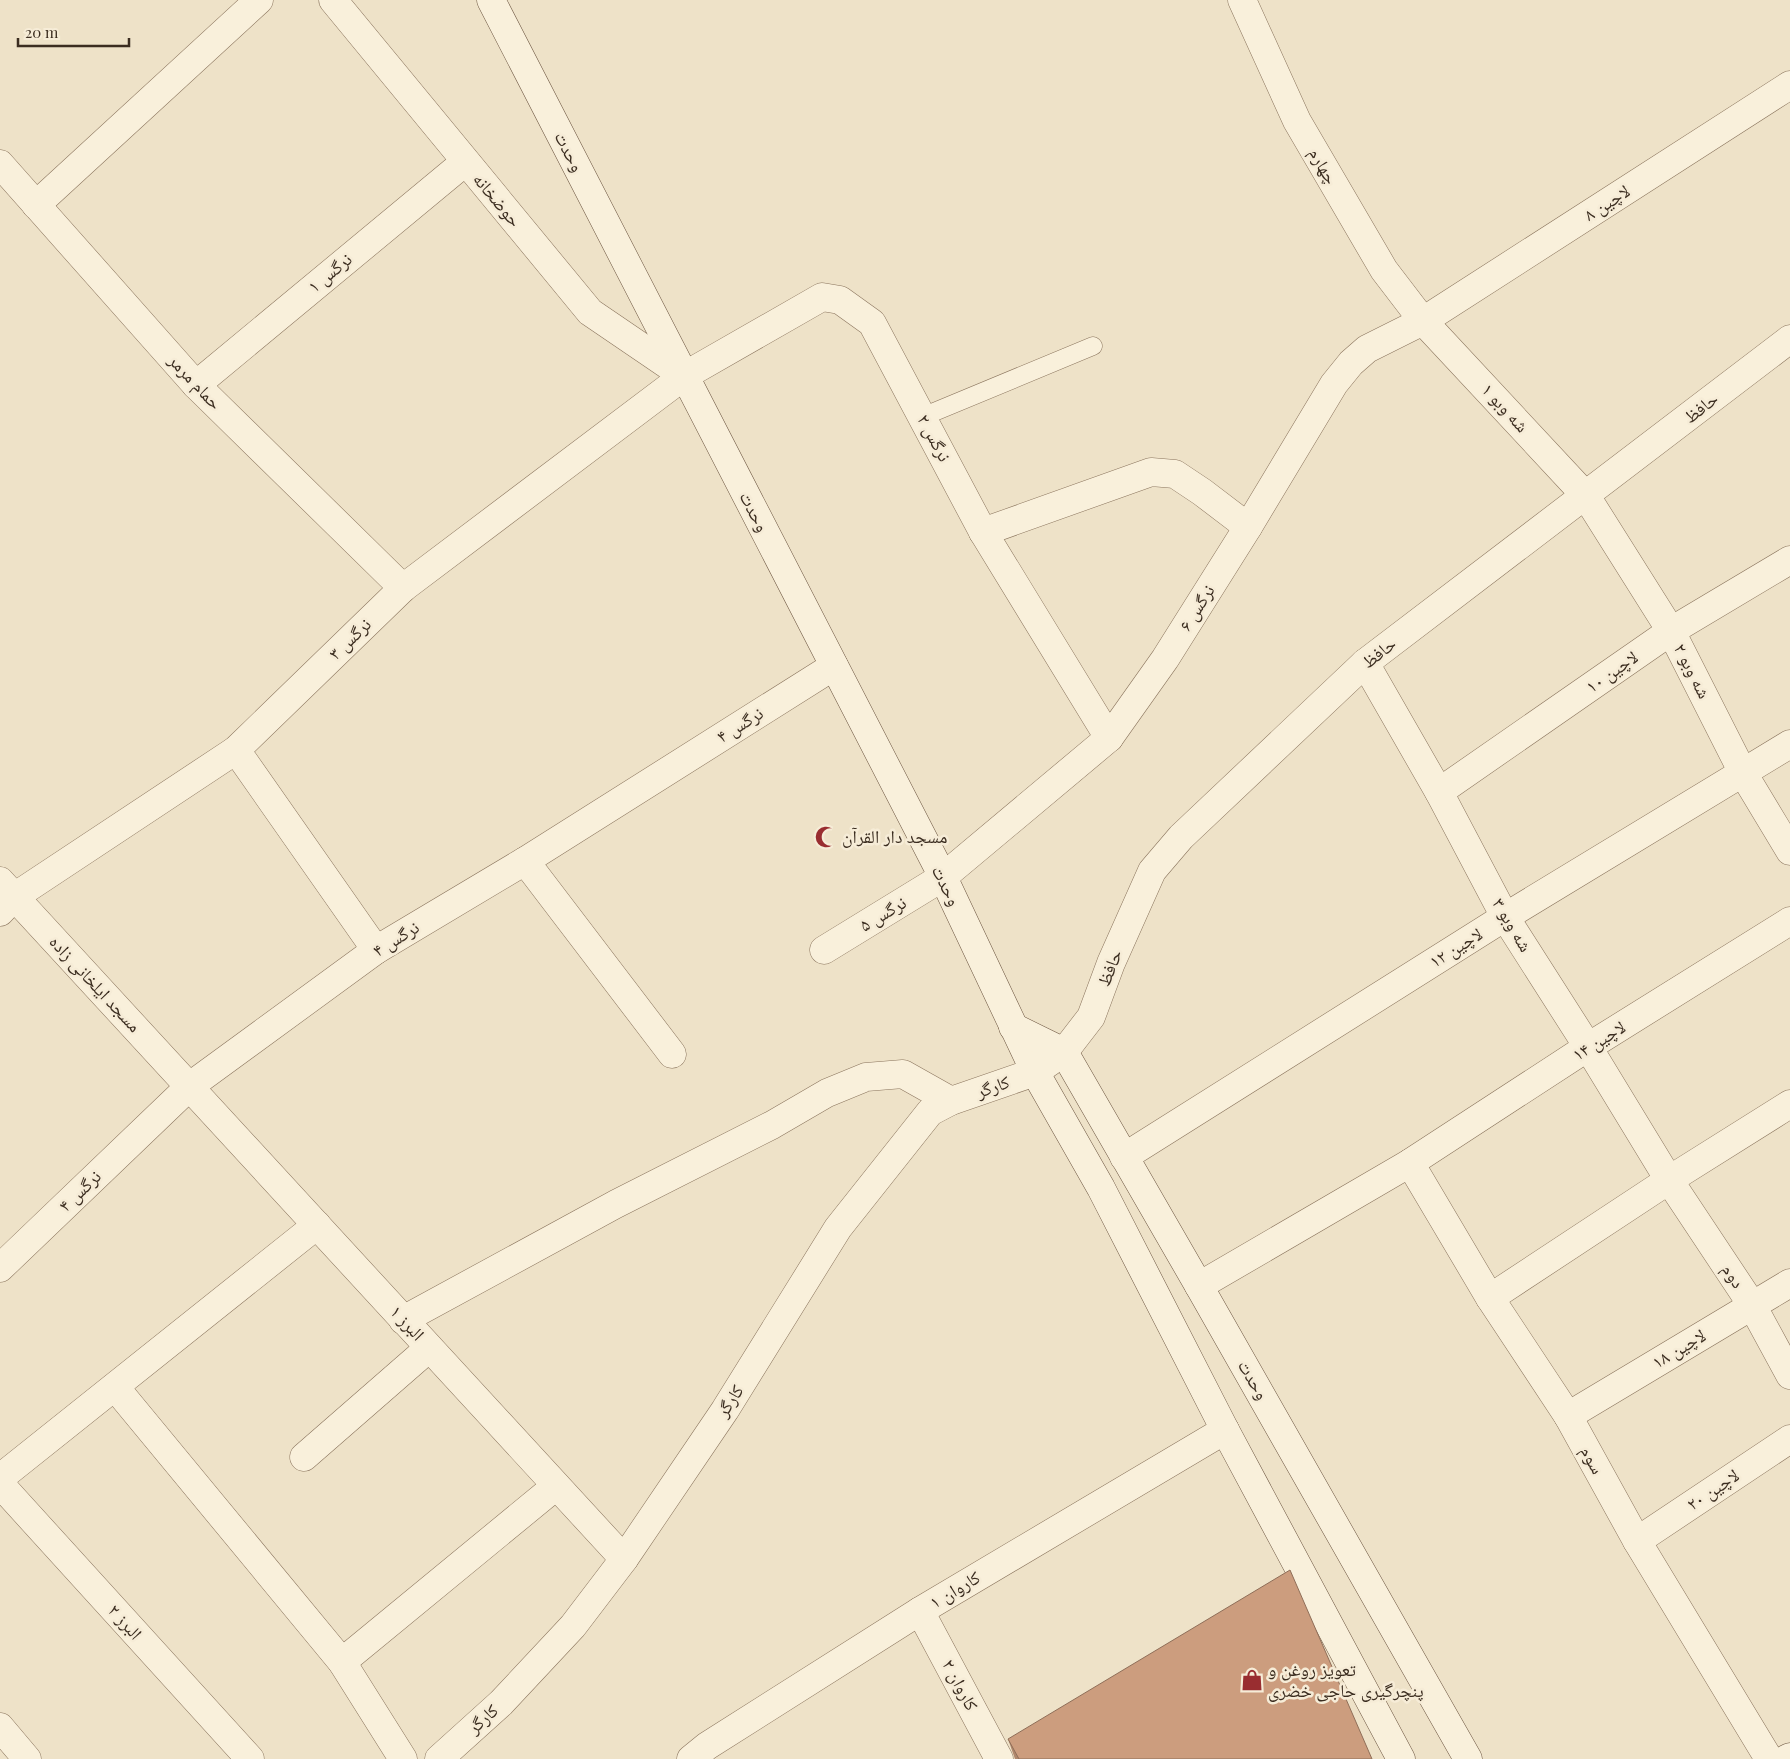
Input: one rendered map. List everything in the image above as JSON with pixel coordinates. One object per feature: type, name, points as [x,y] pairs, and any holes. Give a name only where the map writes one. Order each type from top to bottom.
[{"type":"street","points":[[36,205],[259,0]]},
{"type":"street","name":"حوضخانه","points":[[333,0],[590,312],[684,376]]},
{"type":"street","name":"وحدت","points":[[491,0],[943,878],[1035,1072],[1101,1188],[1225,1430],[1401,1759]]},
{"type":"street","name":"چهارم","points":[[1242,0],[1297,121],[1384,270],[1424,321]]},
{"type":"street","name":"لاچین ۸","points":[[1424,321],[1790,86]]},
{"type":"street","name":"نرگس ۱","points":[[196,385],[465,162]]},
{"type":"street","name":"حمام مرمر","points":[[4,181],[36,205],[196,385],[403,588]]},
{"type":"street","name":"نرگس ۲","points":[[684,376],[822,297],[840,300],[872,323],[983,532],[1109,738]]},
{"type":"street","name":"شه وبو ۱","points":[[1424,321],[1586,496]]},
{"type":"street","name":"نرگس ۶","points":[[943,878],[1109,738],[1165,659],[1248,527],[1334,384],[1351,363],[1367,349],[1424,321]]},
{"type":"street","name":"حافظ","points":[[1035,1072],[1064,1052],[1091,1017],[1111,963],[1152,871],[1181,837],[1365,663],[1790,340]]},
{"type":"street","name":"نرگس ۳","points":[[5,897],[236,750],[403,588],[684,376]]},
{"type":"street","points":[[983,532],[1152,472],[1175,474],[1248,527]]},
{"type":"street","name":"شه وبو ۲","points":[[1586,496],[1671,631],[1744,773],[1790,851]]},
{"type":"street","name":"لاچین ۱۰","points":[[1439,792],[1671,631],[1790,560]]},
{"type":"street","name":"شه وبو ۳","points":[[1365,663],[1439,792],[1505,917],[1588,1047],[1669,1180]]},
{"type":"street","name":"نرگس ۴","points":[[0,1268],[190,1086],[376,950],[525,860],[834,666]]},
{"type":"street","name":"لاچین ۱۲","points":[[1124,1157],[1505,917],[1790,744]]},
{"type":"street","points":[[236,750],[376,950]]},
{"type":"street","points":[[525,860],[672,1054]]},
{"type":"street","name":"نرگس ۵","points":[[824,950],[943,878]]},
{"type":"street","name":"مسجد ایلخانی زاده","points":[[5,897],[190,1086]]},
{"type":"street","name":"لاچین ۱۴","points":[[1199,1286],[1410,1163],[1588,1047],[1790,921]]},
{"type":"street","points":[[1013,1027],[1064,1052]]},
{"type":"street","name":"وحدت","points":[[1064,1052],[1469,1758]]},
{"type":"street","name":"کارگر","points":[[439,1759],[501,1703],[573,1626],[624,1559],[725,1410],[838,1228],[930,1112],[951,1101],[1035,1072]]},
{"type":"street","points":[[403,1320],[616,1204],[772,1125],[827,1093],[866,1077],[904,1074],[951,1101]]},
{"type":"street","name":"البرز ۱","points":[[190,1086],[624,1559]]},
{"type":"street","points":[[1490,1298],[1669,1180],[1790,1104]]},
{"type":"street","name":"سوم","points":[[1410,1163],[1490,1298],[1568,1416],[1636,1541],[1769,1759]]},
{"type":"street","name":"دوم","points":[[1669,1180],[1752,1305],[1790,1375]]},
{"type":"street","points":[[0,1478],[317,1225]]},
{"type":"street","name":"لاچین ۱۸","points":[[1568,1416],[1790,1283]]},
{"type":"street","points":[[304,1456],[429,1348]]},
{"type":"street","points":[[115,1387],[342,1662],[403,1759]]},
{"type":"street","name":"کاروان ۱","points":[[704,1755],[920,1611],[1225,1430]]},
{"type":"street","name":"لاچین ۲۰","points":[[1636,1541],[1790,1439]]},
{"type":"street","name":"البرز ۲","points":[[0,1484],[250,1759]]},
{"type":"street","points":[[342,1662],[556,1486]]},
{"type":"street","name":"کاروان ۲","points":[[920,1611],[999,1759]]},
{"type":"street","points":[[0,1727],[27,1759]]},
{"type":"street","points":[[1786,1759],[1790,1757]]},
{"type":"lane","points":[[922,416],[1093,346]]},
{"type":"building","name":"تعویز روغن و پنچرگیری حاجی خضری","points":[[1290,1570],[1372,1759],[1019,1759],[1008,1739]]},
{"type":"place","name":"مسجد دار القرآن","points":[[826,837]]},
{"type":"place","name":"تعویز روغن و پنچرگیری حاجی خضری","points":[[1252,1680]]}]
